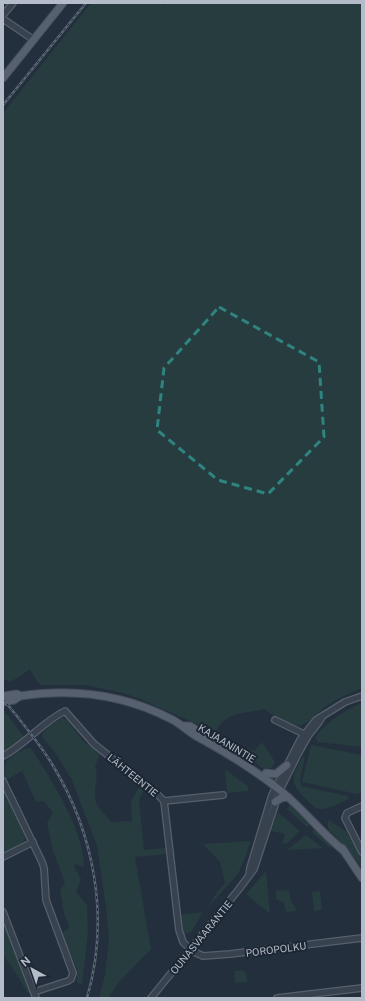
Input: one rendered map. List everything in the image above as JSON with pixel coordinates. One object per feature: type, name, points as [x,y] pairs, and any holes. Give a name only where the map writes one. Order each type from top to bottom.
[{"type":"main road","points":[[3,78],[63,3]]},
{"type":"main road","points":[[3,696],[16,694],[20,696],[49,692],[95,694],[128,701],[146,707],[183,726]]},
{"type":"main road","points":[[3,702],[14,700],[20,696]]},
{"type":"main road","name":"KAJAANINTIE","points":[[183,726],[190,726],[266,773],[288,797],[344,851]]},
{"type":"main road","name":"KAJAANINTIE","points":[[183,726],[193,734],[240,761],[279,786],[309,810],[332,835],[362,878]]},
{"type":"main road","points":[[266,773],[276,774],[287,765]]},
{"type":"main road","points":[[275,802],[282,798],[288,797]]},
{"type":"street","points":[[3,15],[13,3]]},
{"type":"street","points":[[3,19],[34,40]]},
{"type":"street","points":[[279,786],[293,751],[306,735],[320,722],[322,717],[345,702],[362,696]]},
{"type":"street","name":"LÄHTEENTIE","points":[[3,756],[65,711],[94,744],[154,791],[164,801],[175,911],[179,935],[185,945],[190,949]]},
{"type":"street","points":[[275,720],[306,735]]},
{"type":"street","points":[[279,786],[306,735]]},
{"type":"street","points":[[3,781],[44,868],[46,900],[73,974],[71,979],[35,995],[3,912]]},
{"type":"street","name":"OUNASVAARANTIE","points":[[151,998],[239,889],[256,864],[279,786]]},
{"type":"street","name":"OUNASVAARANTIE","points":[[249,875],[257,843],[279,786]]},
{"type":"street","points":[[164,801],[224,795]]},
{"type":"street","points":[[362,806],[345,815],[345,818],[362,852]]},
{"type":"street","points":[[3,857],[33,842]]},
{"type":"street","name":"POROPOLKU","points":[[190,949],[203,956],[362,938]]},
{"type":"street","points":[[277,998],[362,988]]},
{"type":"highlighted area","points":[[219,307],[319,362],[324,437],[268,494],[218,480],[157,430],[164,368]]},
{"type":"green space","points":[[91,3],[161,3],[164,5],[168,3],[362,3],[362,688],[332,702],[302,725],[298,726],[290,724],[264,709],[237,714],[225,720],[216,731],[123,693],[86,685],[41,685],[36,680],[30,669],[21,676],[9,682],[3,678],[3,113]]},
{"type":"green space","points":[[362,703],[362,747],[318,742],[315,737],[325,726],[348,709]]},
{"type":"green space","points":[[3,711],[26,739],[3,752]]},
{"type":"green space","points":[[62,718],[67,720],[83,741],[100,754],[95,766],[97,775],[95,798],[96,803],[101,810],[112,822],[132,821],[131,802],[140,785],[144,789],[139,800],[144,850],[166,848],[166,854],[135,857],[151,949],[120,981],[108,998],[99,998],[105,975],[109,939],[106,906],[97,846],[72,780],[56,754],[43,738],[42,734],[49,726]]},
{"type":"green space","points":[[262,742],[275,762],[272,767],[265,770],[235,749],[234,744],[254,751]]},
{"type":"green space","points":[[311,745],[362,755],[362,792],[357,794],[302,782]]},
{"type":"green space","points":[[26,748],[31,748],[57,790],[73,821],[83,852],[84,867],[75,864],[74,866],[81,879],[76,892],[87,905],[88,933],[82,984],[77,983],[77,969],[61,933],[70,928],[64,913],[60,890],[65,883],[53,851],[47,823],[53,813],[44,801],[36,802],[22,771],[6,780],[4,768],[6,763],[11,756]]},
{"type":"green space","points":[[303,756],[305,757],[300,780],[301,786],[348,796],[349,799],[335,806],[324,809],[318,809],[312,805],[294,784],[294,775]]},
{"type":"green space","points":[[225,769],[248,786],[248,791],[227,793]]},
{"type":"green space","points":[[3,790],[26,836],[20,845],[3,853]]},
{"type":"green space","points":[[290,805],[310,825],[307,827],[287,809]]},
{"type":"green space","points":[[278,812],[300,831],[286,844],[282,843],[285,834],[271,831]]},
{"type":"green space","points":[[329,820],[347,832],[362,860],[362,867],[328,828]]},
{"type":"green space","points":[[315,829],[332,847],[330,848],[312,832]]},
{"type":"green space","points":[[306,835],[323,848],[287,850]]},
{"type":"green space","points":[[251,841],[238,874],[208,907],[217,892],[225,883],[220,862],[203,844]]},
{"type":"green space","points":[[266,872],[270,914],[246,894]]},
{"type":"green space","points":[[289,890],[291,901],[297,911],[286,912],[284,903],[276,899],[276,891]]},
{"type":"green space","points":[[320,891],[322,910],[314,911],[312,892]]},
{"type":"green space","points":[[203,912],[191,932],[183,934],[179,915]]},
{"type":"green space","points":[[3,920],[30,992],[27,993],[19,978],[3,955]]},
{"type":"green space","points":[[242,970],[246,973],[247,982],[235,983],[234,971]]},
{"type":"railway","points":[[3,105],[86,3]]},
{"type":"railway","points":[[3,699],[47,755],[67,791],[79,819],[88,848],[94,878],[97,908],[97,938],[94,968],[87,998]]}]
